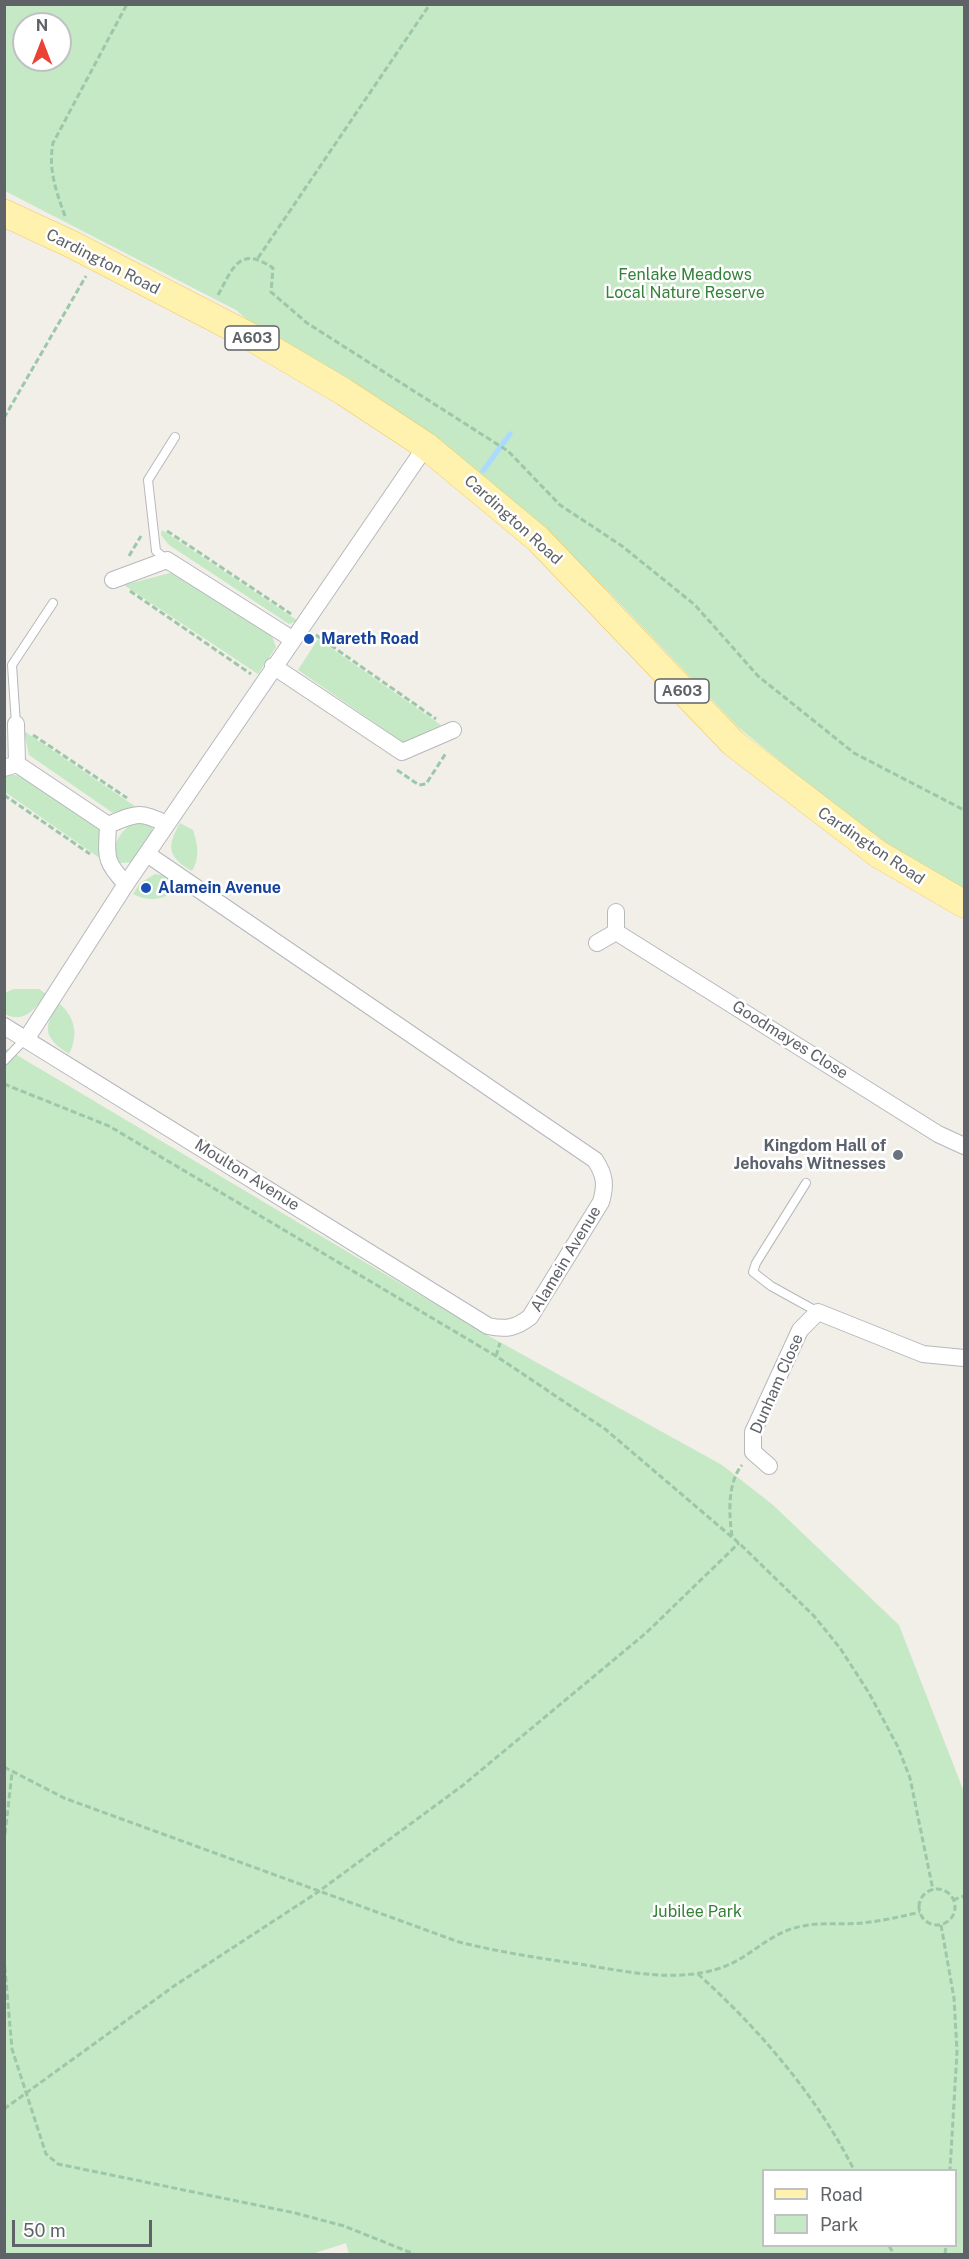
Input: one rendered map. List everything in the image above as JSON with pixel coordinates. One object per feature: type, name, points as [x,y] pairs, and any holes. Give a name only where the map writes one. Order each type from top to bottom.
[{"type":"main road","name":"Cardington Road","points":[[4,213],[71,244],[208,316],[344,392],[426,446],[537,539],[733,743],[878,854],[964,904]]},
{"type":"street","points":[[27,1038],[166,824],[426,446]]},
{"type":"street","points":[[113,580],[167,560],[292,639]]},
{"type":"street","points":[[273,666],[402,752],[453,730]]},
{"type":"street","points":[[16,724],[11,766],[108,825]]},
{"type":"street","points":[[108,825],[129,816],[146,813],[166,824]]},
{"type":"street","points":[[108,825],[109,867],[126,884]]},
{"type":"street","name":"Alamein Avenue","points":[[147,854],[595,1160],[602,1171],[606,1185],[601,1202],[530,1317],[518,1326],[503,1329],[488,1326]]},
{"type":"street","points":[[597,943],[616,932],[616,912]]},
{"type":"street","name":"Goodmayes Close","points":[[616,932],[938,1134],[964,1146]]},
{"type":"street","name":"Moulton Avenue","points":[[4,1026],[27,1038],[488,1326]]},
{"type":"street","points":[[818,1312],[923,1354],[964,1358]]},
{"type":"street","name":"Dunham Close","points":[[769,1466],[753,1452],[753,1432],[800,1330],[818,1312]]},
{"type":"lane","points":[[167,560],[156,551],[148,480],[175,437]]},
{"type":"lane","points":[[16,724],[12,665],[53,603]]},
{"type":"lane","points":[[4,1062],[27,1038]]},
{"type":"lane","points":[[806,1183],[756,1263],[753,1272],[771,1286],[818,1312]]},
{"type":"path","points":[[71,244],[67,220],[53,179],[50,160],[53,143],[127,4]]},
{"type":"path","points":[[258,258],[430,4]]},
{"type":"path","points":[[4,418],[96,258]]},
{"type":"path","points":[[208,316],[229,269],[244,258],[258,258],[273,268],[271,292],[307,323],[508,451],[560,505],[622,546],[695,605],[758,676],[854,753],[964,810]]},
{"type":"path","points":[[16,724],[146,813]]},
{"type":"path","points":[[4,795],[109,867]]},
{"type":"path","points":[[4,1084],[109,1126],[496,1356],[605,1430],[740,1544]]},
{"type":"path","points":[[753,1452],[738,1470],[730,1497],[732,1536],[814,1616],[840,1648],[868,1693],[898,1748],[910,1778],[933,1890]]},
{"type":"path","points":[[4,2109],[174,1986],[318,1892],[462,1786],[645,1633],[740,1544]]},
{"type":"path","points":[[4,1767],[63,1798],[459,1942],[496,1951],[672,1977],[698,1974],[726,1966],[747,1957],[769,1938],[805,1925],[884,1920],[920,1912]]},
{"type":"path","points":[[4,1843],[12,1773]]},
{"type":"path","points":[[933,1890],[945,1891],[953,1900],[953,1916],[941,1925],[926,1921],[920,1912],[920,1901],[933,1890]]},
{"type":"path","points":[[953,1900],[964,1896]]},
{"type":"path","points":[[941,1925],[954,1998],[957,2052],[950,2169]]},
{"type":"path","points":[[4,1958],[12,2049],[46,2154],[58,2164],[295,2213],[345,2226],[414,2254]]},
{"type":"path","points":[[698,1974],[749,2023],[814,2103],[853,2169]]},
{"type":"green space","name":"Fenlake Meadows Local Nature Reserve","points":[[4,5],[964,5],[964,891],[883,845],[738,727],[609,592],[520,509],[259,330],[236,310],[5,191]]},
{"type":"green space","points":[[162,530],[298,621],[289,624],[169,545],[161,535]]},
{"type":"green space","points":[[174,572],[272,636],[276,647],[258,674],[124,585]]},
{"type":"green space","points":[[318,639],[441,725],[404,743],[298,670]]},
{"type":"green space","points":[[24,731],[139,809],[113,813],[29,755]]},
{"type":"green space","points":[[25,776],[99,829],[103,842],[101,859],[5,792],[4,777]]},
{"type":"green space","points":[[139,819],[152,823],[153,836],[136,862],[120,863],[116,843],[122,832]]},
{"type":"green space","points":[[180,823],[193,830],[196,841],[197,856],[192,871],[178,861],[172,851],[171,845]]},
{"type":"green space","points":[[155,874],[167,876],[183,886],[171,894],[153,899],[133,894],[140,883]]},
{"type":"green space","points":[[14,989],[39,989],[46,994],[29,1013],[12,1017],[5,1014],[4,993]]},
{"type":"green space","points":[[59,1003],[69,1014],[74,1027],[74,1040],[69,1054],[54,1043],[48,1032],[50,1019]]},
{"type":"green space","name":"Jubilee Park","points":[[5,1048],[489,1336],[722,1465],[773,1505],[899,1625],[964,1792],[964,2254],[349,2254],[346,2243],[312,2254],[5,2254]]},
{"type":"waterway","points":[[483,471],[510,434]]},
{"type":"place","name":"Mareth Road","points":[[309,639]]},
{"type":"place","name":"Alamein Avenue","points":[[146,888]]},
{"type":"place","name":"Kingdom Hall of Jehovahs Witnesses","points":[[898,1155]]}]
